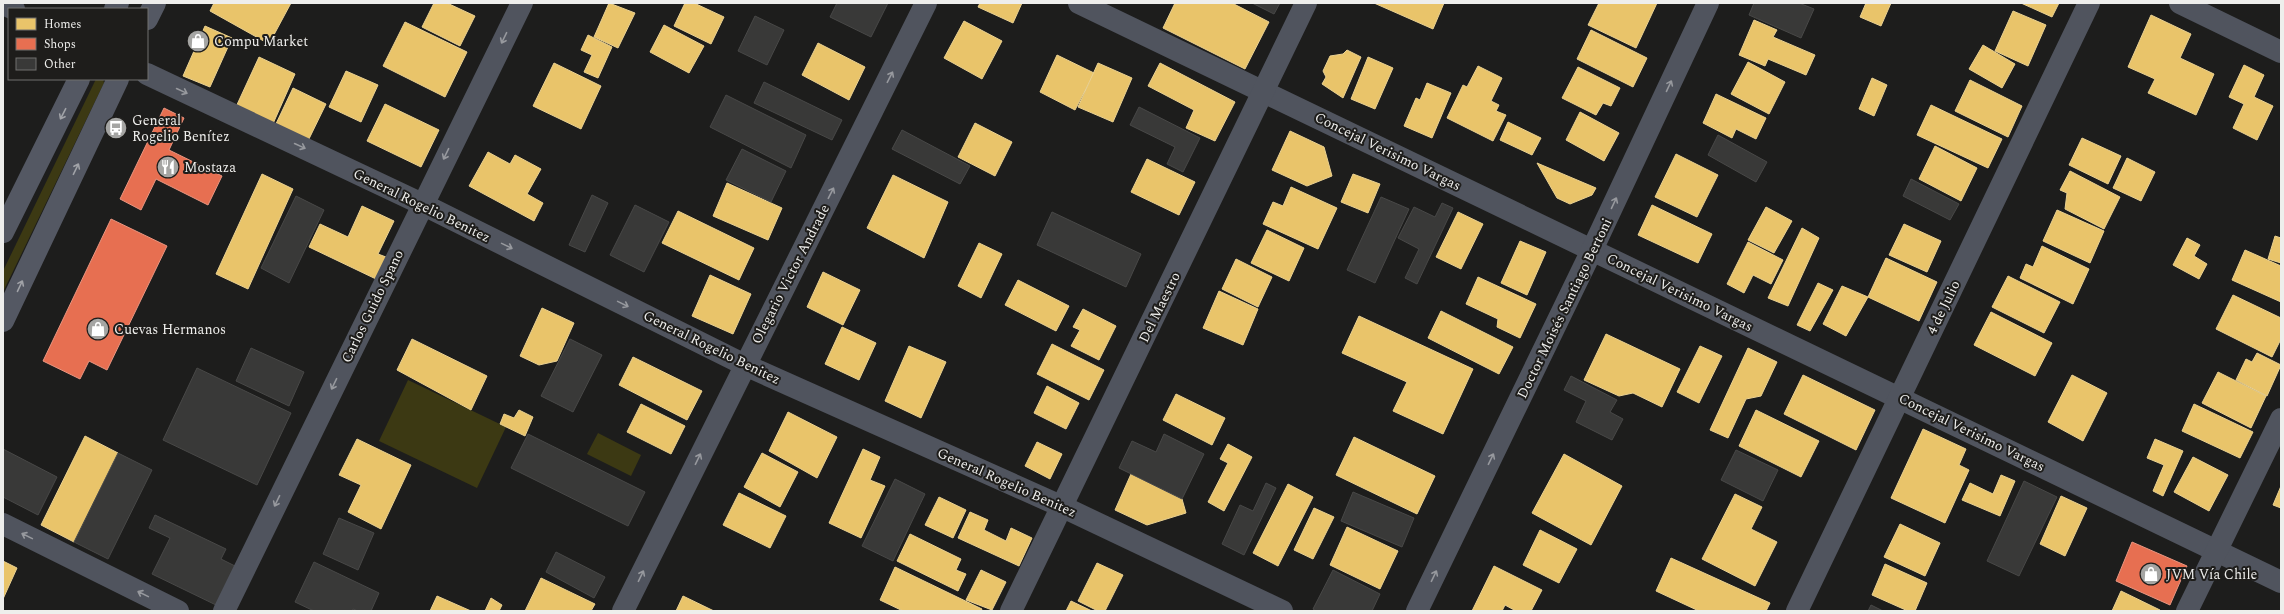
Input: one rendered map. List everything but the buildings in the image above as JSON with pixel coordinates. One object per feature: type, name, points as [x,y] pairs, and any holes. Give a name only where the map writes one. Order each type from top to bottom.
[{"type":"highway","points":[[148,17],[155,3]]},
{"type":"highway","points":[[3,232],[79,80]]},
{"type":"highway","points":[[3,321],[118,80]]},
{"type":"street","name":"Carlos Guido Spano","points":[[224,611],[422,204],[522,3]]},
{"type":"street","name":"Olegario Victor Andrade","points":[[623,611],[926,3]]},
{"type":"street","name":"Concejal Verisimo Vargas","points":[[1079,3],[1900,397],[2281,582]]},
{"type":"street","name":"Del Maestro","points":[[1012,611],[1306,3]]},
{"type":"street","name":"Doctor Moisés Santiago Bertoni","points":[[1417,611],[1592,250],[1708,3]]},
{"type":"street","name":"4 de Julio","points":[[1797,611],[2089,3]]},
{"type":"street","points":[[2180,3],[2281,52]]},
{"type":"street","name":"General Rogelio Benitez","points":[[148,74],[422,204],[745,365],[1063,507],[1282,611]]},
{"type":"street","points":[[2187,611],[2281,419]]},
{"type":"street","points":[[3,524],[178,611]]},
{"type":"shaded area","points":[[96,80],[103,80],[104,83],[3,292],[3,271]]},
{"type":"shaded area","points":[[408,380],[506,427],[477,488],[379,441]]},
{"type":"shaded area","points":[[598,433],[641,455],[631,476],[587,454]]},
{"type":"place","name":"Compu Market","points":[[198,41]]},
{"type":"place","name":"General Rogelio Benítez","points":[[116,128]]},
{"type":"place","name":"Mostaza","points":[[168,167]]},
{"type":"place","name":"Cuevas Hermanos","points":[[98,329]]},
{"type":"place","name":"JVM Vía Chile","points":[[2151,574]]}]
